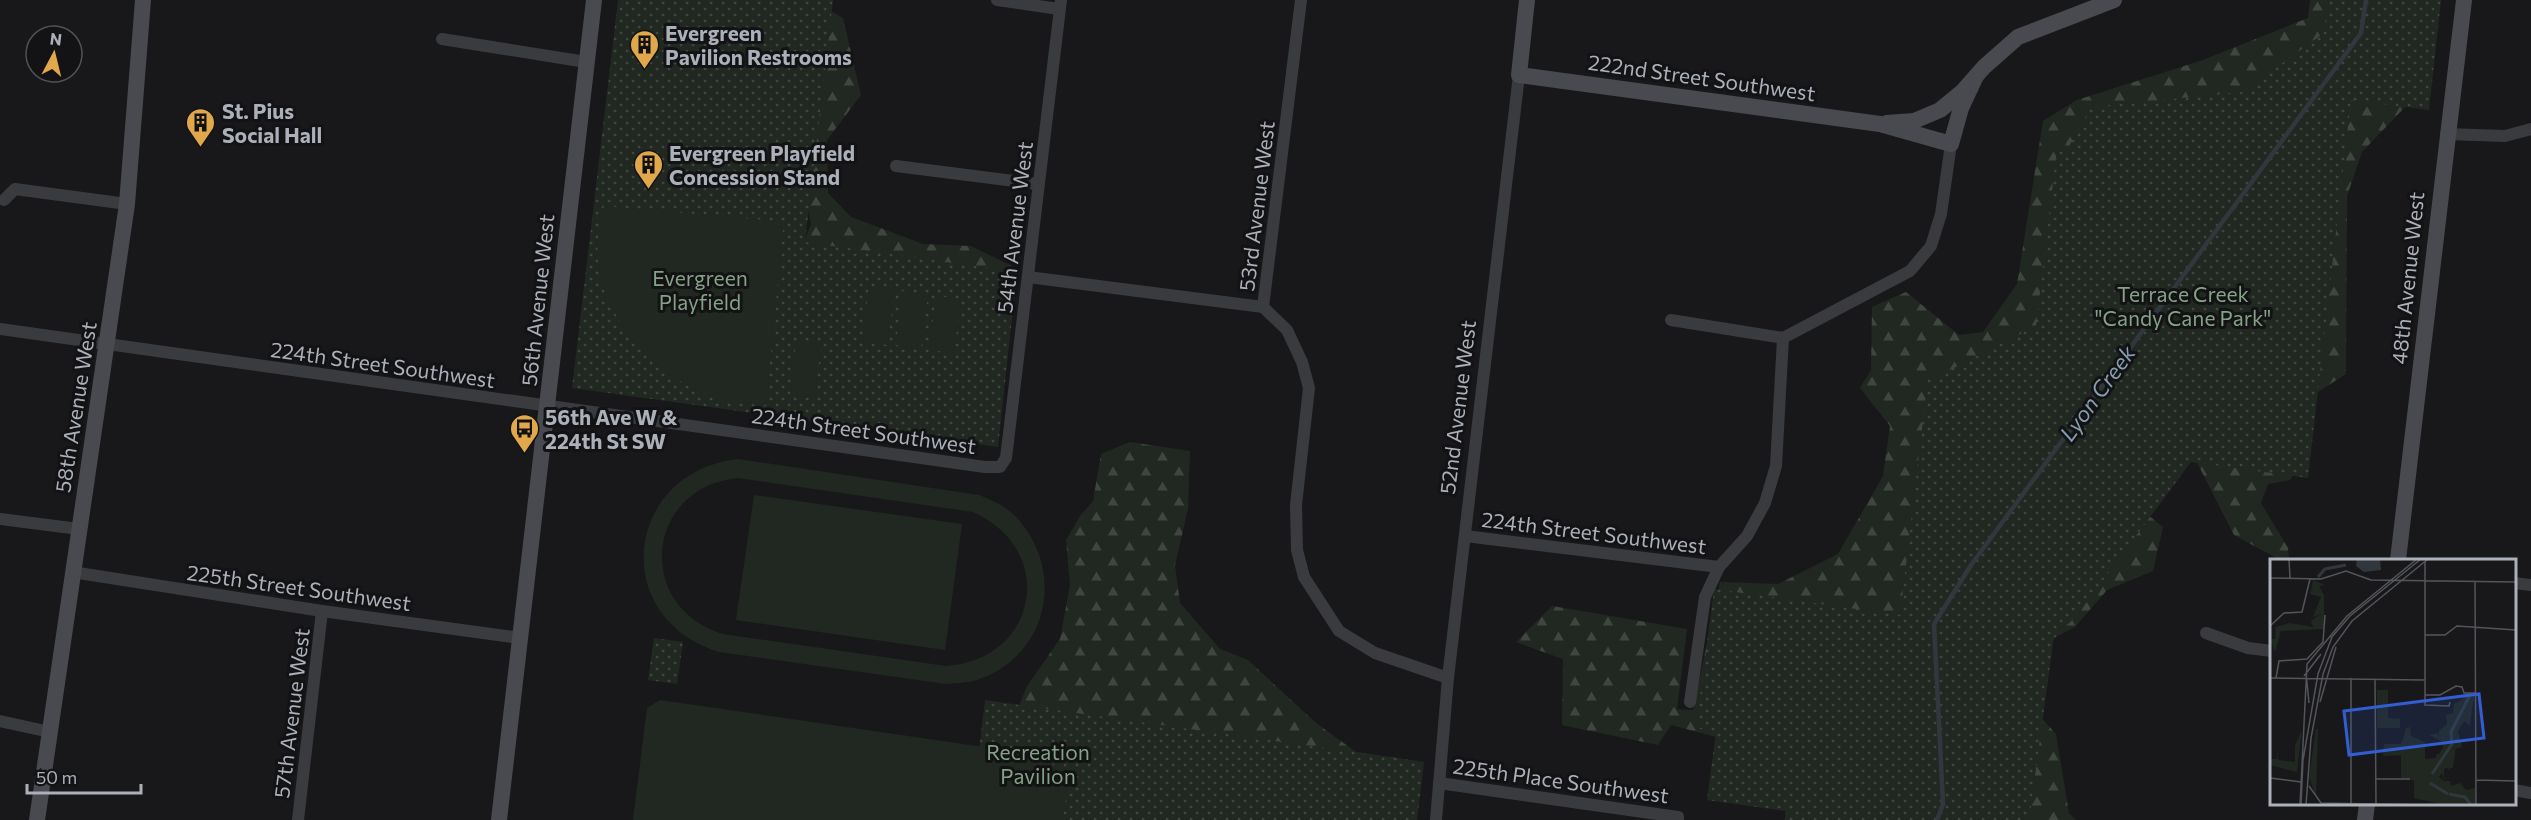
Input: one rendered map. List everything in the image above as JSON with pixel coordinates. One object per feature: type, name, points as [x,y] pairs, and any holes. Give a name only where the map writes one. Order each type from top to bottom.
[{"type":"street","name":"58th Avenue West","points":[[37,820],[127,204],[143,0]]},
{"type":"street","name":"56th Avenue West","points":[[499,820],[594,0]]},
{"type":"street","points":[[997,0],[1060,4]]},
{"type":"street","name":"53rd Avenue West","points":[[1301,0],[1263,307],[1287,330],[1302,362],[1309,388],[1296,505],[1297,550],[1304,577],[1338,631],[1375,653],[1448,678]]},
{"type":"street","name":"52nd Avenue West","points":[[1436,820],[1448,678],[1527,0]]},
{"type":"street","name":"222nd Street Southwest","points":[[1880,124],[1914,121],[1940,110],[1962,92],[2018,37],[2114,0]]},
{"type":"street","name":"48th Avenue West","points":[[2398,559],[2446,134],[2464,0]]},
{"type":"street","name":"54th Avenue West","points":[[1006,458],[1060,4]]},
{"type":"street","points":[[442,39],[586,62]]},
{"type":"street","name":"222nd Street Southwest","points":[[1519,75],[1880,124],[1951,144],[1961,108],[1975,78]]},
{"type":"street","points":[[2446,134],[2505,136],[2531,129]]},
{"type":"street","points":[[1671,320],[1783,338],[1910,271],[1931,246],[1941,214],[1951,144]]},
{"type":"street","points":[[896,166],[1038,184]]},
{"type":"street","points":[[4,200],[15,189],[127,204]]},
{"type":"street","points":[[1028,277],[1263,307]]},
{"type":"street","name":"224th Street Southwest","points":[[0,329],[985,467],[1000,467],[1006,458]]},
{"type":"street","points":[[1690,702],[1705,597],[1719,567],[1747,536],[1764,504],[1776,466],[1783,338]]},
{"type":"street","points":[[0,519],[79,529]]},
{"type":"street","name":"224th Street Southwest","points":[[1465,536],[1719,567]]},
{"type":"street","name":"225th Street Southwest","points":[[72,572],[322,611],[520,638]]},
{"type":"street","points":[[2516,583],[2531,585]]},
{"type":"street","name":"57th Avenue West","points":[[298,820],[322,611]]},
{"type":"street","points":[[2206,633],[2248,648],[2270,651]]},
{"type":"street","points":[[0,721],[50,732]]},
{"type":"street","name":"225th Place Southwest","points":[[1439,783],[1678,818]]},
{"type":"street","points":[[2516,790],[2531,793]]},
{"type":"street","points":[[2365,820],[2367,805]]},
{"type":"green space","name":"Evergreen Playfield","points":[[618,0],[833,0],[805,242],[1017,272],[998,447],[572,388]]},
{"type":"green space","points":[[812,0],[843,18],[861,95],[827,140],[828,193],[851,217],[923,244],[971,246],[1012,266],[998,296],[799,255],[811,224],[802,173]]},
{"type":"green space","name":"Terrace Creek \"Candy Cane Park\"","points":[[2310,0],[2435,0],[2427,84],[2362,152],[2347,196],[2346,374],[2307,399],[2303,461],[2290,480],[2268,484],[2261,503],[2288,548],[2289,559],[2278,559],[2234,535],[2185,439],[2133,503],[2163,527],[2153,571],[2107,590],[2075,627],[2050,640],[2039,715],[2056,734],[2069,813],[2076,820],[1789,820],[1791,808],[1720,738],[1671,725],[1658,745],[1562,725],[1563,659],[1516,642],[1552,606],[1687,629],[1677,709],[1693,710],[1720,582],[1778,584],[1838,554],[1883,476],[1890,426],[1860,388],[1871,370],[1872,307],[1906,292],[1959,335],[1983,332],[2017,284],[2043,121],[2077,100],[2203,60],[2308,18]]},
{"type":"green space","name":"Terrace Creek \"Candy Cane Park\"","points":[[2328,0],[2441,0],[2429,110],[2351,100],[2308,478],[2191,462],[2075,618],[2054,636],[2029,820],[1785,820],[1786,811],[1707,800],[1716,732],[1696,728],[1714,589],[1900,615],[1928,378],[1934,378],[2036,326],[2057,148],[2067,150],[2091,107],[2242,92],[2324,33]]},
{"type":"green space","points":[[604,206],[775,221],[783,230],[766,405],[728,401],[695,389],[675,378],[638,346],[611,306],[602,284],[598,247]]},
{"type":"green space","points":[[869,287],[894,290],[888,345],[862,342]]},
{"type":"green space","points":[[902,291],[928,294],[921,349],[896,345]]},
{"type":"green space","points":[[936,296],[961,299],[954,353],[929,350]]},
{"type":"green space","points":[[796,341],[821,344],[815,398],[790,395]]},
{"type":"green space","points":[[1130,442],[1190,451],[1188,509],[1175,565],[1180,603],[1220,649],[1248,660],[1316,723],[1356,752],[1424,762],[1016,713],[1027,686],[1060,639],[1070,585],[1066,540],[1080,516],[1093,501],[1101,454]]},
{"type":"green space","points":[[738,459],[979,495],[993,501],[1014,515],[1030,536],[1040,558],[1044,582],[1043,606],[1036,628],[1023,649],[1005,666],[978,680],[946,684],[719,652],[683,634],[659,609],[646,579],[644,548],[653,517],[671,490],[700,470]],"holes":[[[738,478],[973,512],[1000,529],[1018,551],[1026,576],[1026,601],[1017,625],[1001,645],[977,659],[946,666],[723,634],[694,620],[675,600],[664,575],[662,549],[669,524],[684,502],[707,486]]]},
{"type":"green space","points":[[754,495],[962,524],[945,650],[736,620]]},
{"type":"green space","points":[[654,638],[683,642],[677,684],[648,680]]},
{"type":"green space","points":[[660,700],[1046,756],[1068,783],[1063,820],[633,820],[647,708]]},
{"type":"green space","name":"Recreation Pavilion","points":[[985,700],[1424,762],[1417,820],[971,820]]},
{"type":"waterway","name":"Lyon Creek","points":[[1937,820],[1943,804],[1934,624],[1971,565],[2361,33],[2366,0]]},
{"type":"place","name":"Evergreen Pavilion Restrooms","points":[[644,70]]},
{"type":"place","name":"St. Pius Social Hall","points":[[201,148]]},
{"type":"place","name":"Evergreen Playfield Concession Stand","points":[[648,190]]},
{"type":"place","name":"56th Ave W & 224th St SW","points":[[524,454]]}]
